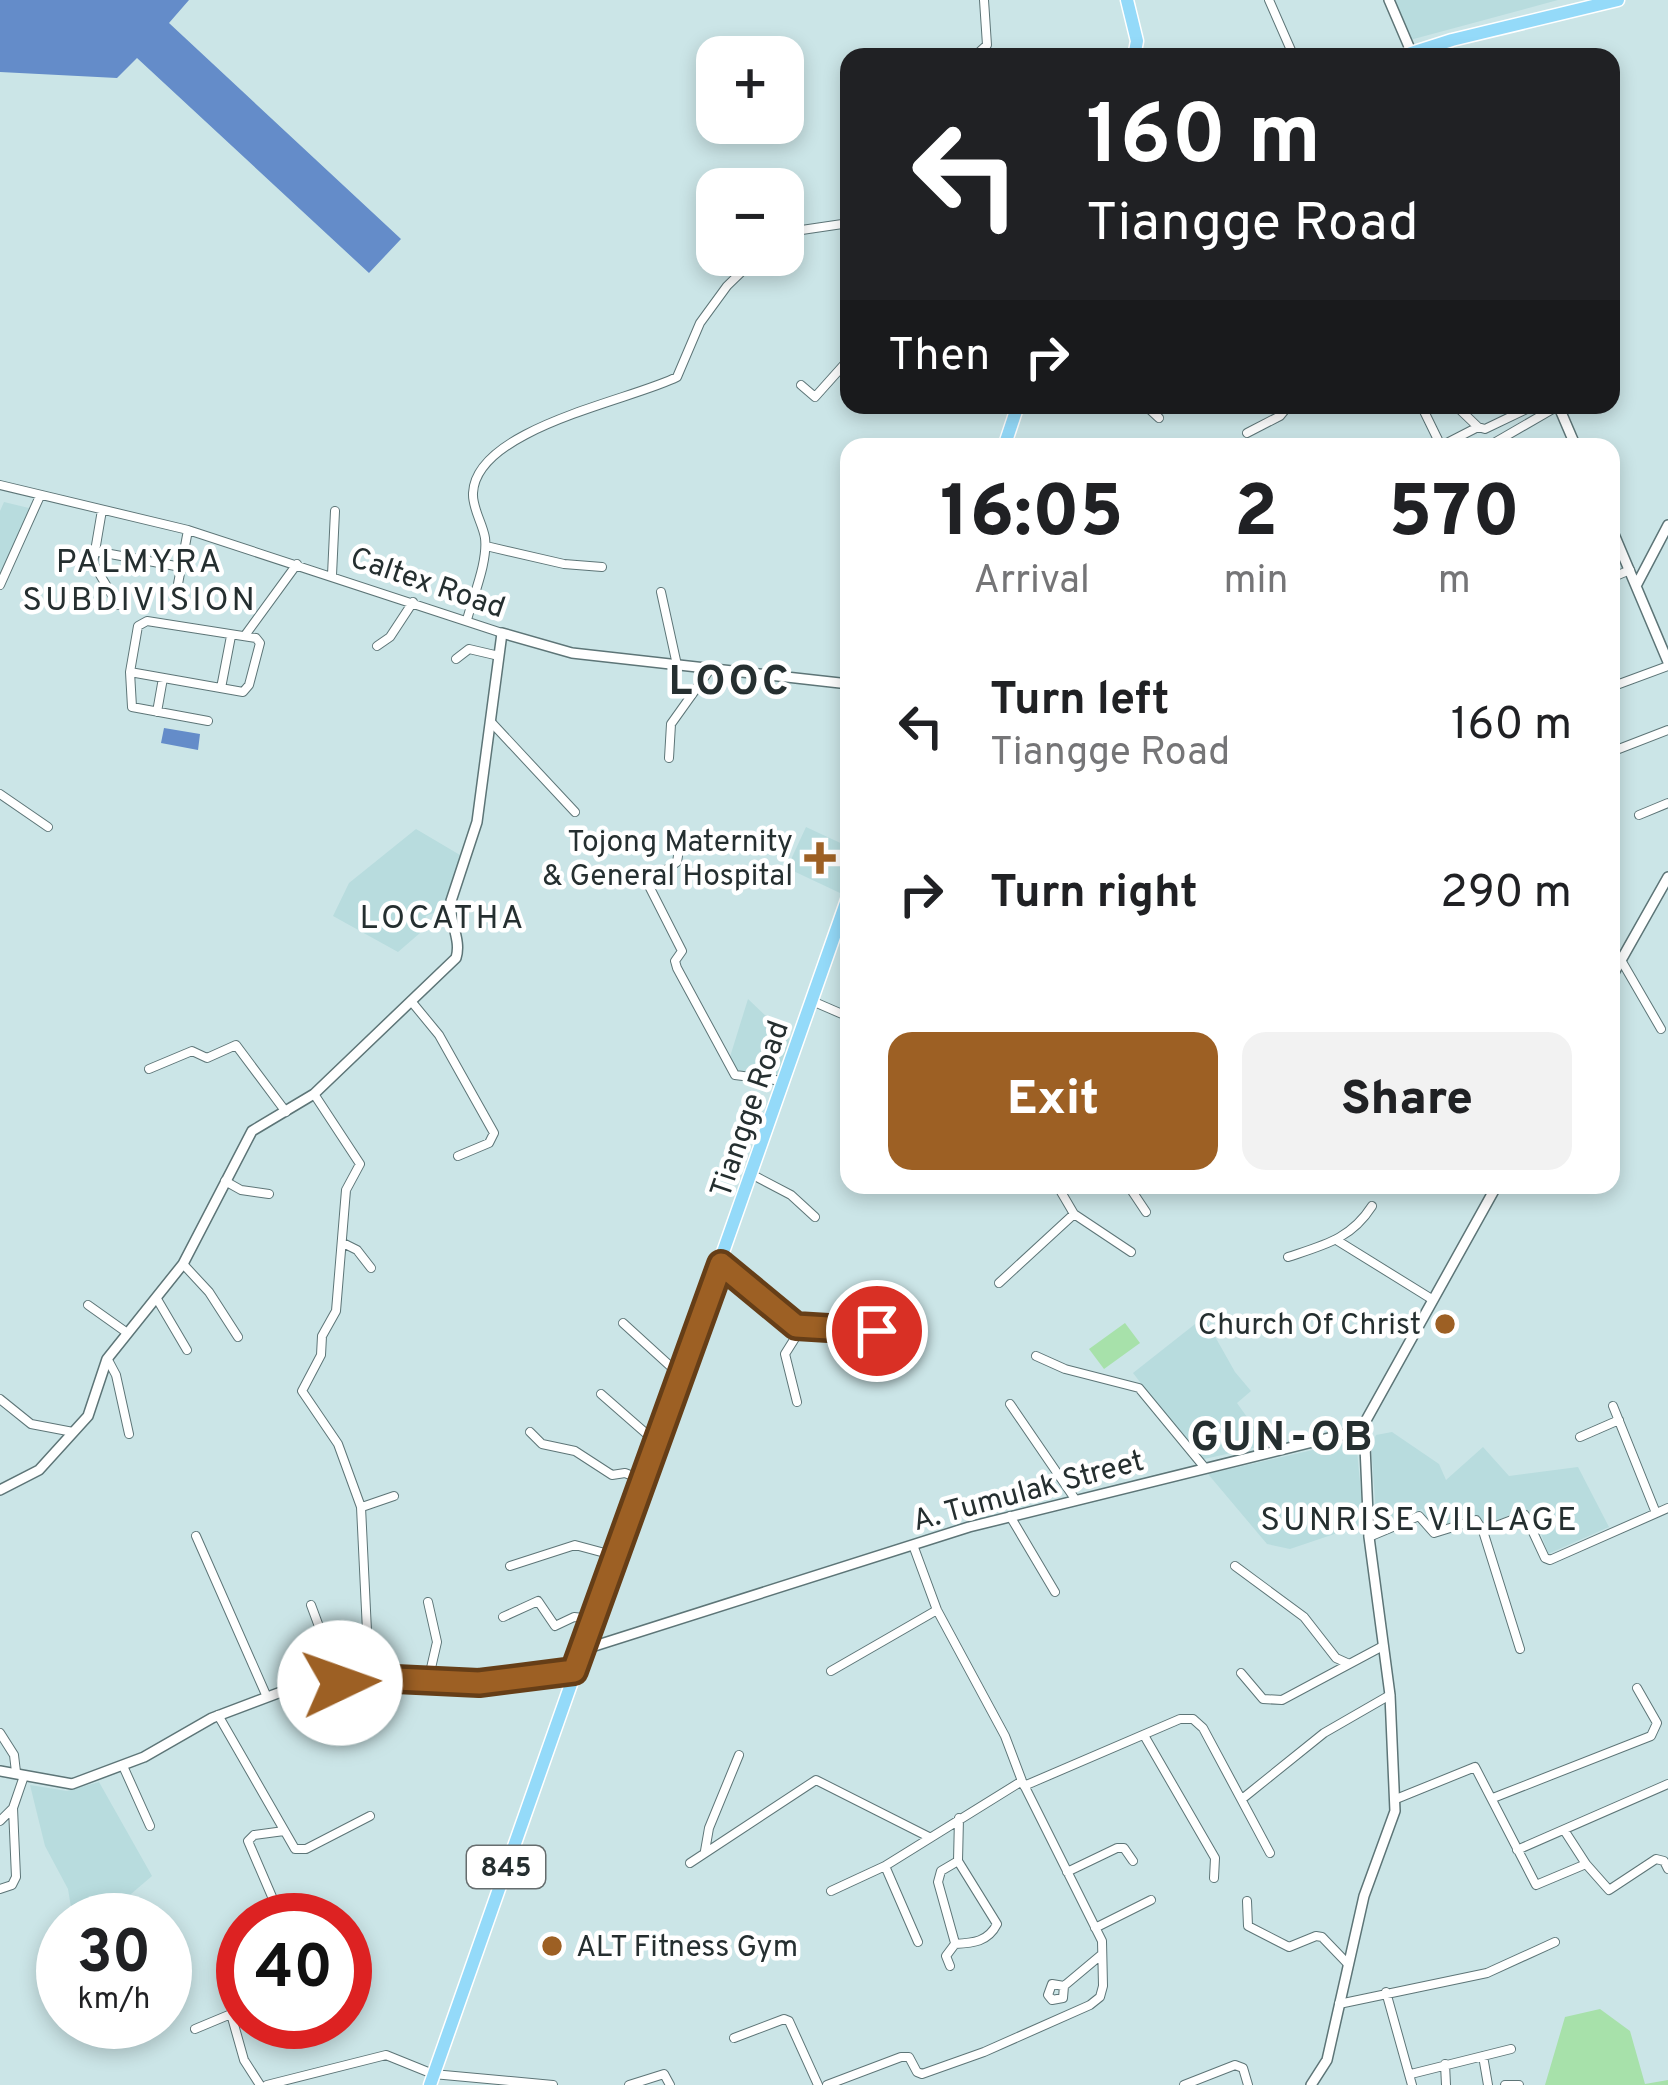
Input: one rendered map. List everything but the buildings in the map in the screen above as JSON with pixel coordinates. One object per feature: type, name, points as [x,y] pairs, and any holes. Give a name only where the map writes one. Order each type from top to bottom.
[{"type":"main road","points":[[1127,0],[1136,48]]},
{"type":"main road","points":[[1436,48],[1596,2],[1618,0]]},
{"type":"main road","name":"Tiangge Road","points":[[432,2079],[840,920]]},
{"type":"street","points":[[984,0],[984,48]]},
{"type":"street","points":[[1269,0],[1290,48]]},
{"type":"street","points":[[1389,0],[1405,48]]},
{"type":"street","points":[[804,230],[840,224]]},
{"type":"street","points":[[467,620],[486,546],[473,493],[478,478],[497,454],[558,417],[677,377],[700,323],[737,276]]},
{"type":"street","points":[[801,385],[815,398],[840,369]]},
{"type":"street","points":[[1155,414],[1159,418]]},
{"type":"street","points":[[1247,433],[1282,414]]},
{"type":"street","points":[[1464,414],[1478,428]]},
{"type":"street","points":[[1457,438],[1516,414]]},
{"type":"street","points":[[1503,438],[1544,414]]},
{"type":"street","name":"Caltex Road","points":[[0,484],[188,530],[572,653],[840,684]]},
{"type":"street","points":[[0,585],[40,496]]},
{"type":"street","points":[[102,510],[93,567],[118,605]]},
{"type":"street","points":[[332,575],[334,511]]},
{"type":"street","points":[[1636,586],[1668,525]]},
{"type":"street","points":[[178,584],[188,530]]},
{"type":"street","points":[[486,546],[564,564],[602,567]]},
{"type":"street","points":[[1620,547],[1668,664],[1620,683]]},
{"type":"street","points":[[94,551],[181,567]]},
{"type":"street","points":[[246,634],[297,564]]},
{"type":"street","points":[[1620,574],[1630,570]]},
{"type":"street","points":[[661,592],[676,664]]},
{"type":"street","points":[[377,646],[390,638],[413,602]]},
{"type":"street","points":[[130,673],[243,692],[260,643],[246,634],[231,636],[142,622],[130,673],[132,707],[208,721]]},
{"type":"street","points":[[0,1490],[39,1470],[88,1416],[107,1358],[183,1264],[251,1131],[314,1094],[458,954],[451,901],[477,822],[502,633]]},
{"type":"street","points":[[220,688],[231,636]]},
{"type":"street","points":[[456,659],[469,649],[499,656]]},
{"type":"street","points":[[669,758],[671,724],[711,668]]},
{"type":"street","points":[[157,713],[163,678]]},
{"type":"street","points":[[491,722],[575,812]]},
{"type":"street","points":[[1620,749],[1668,730]]},
{"type":"street","points":[[0,794],[48,827]]},
{"type":"street","points":[[1639,815],[1668,803]]},
{"type":"street","points":[[678,856],[650,888],[682,951],[675,961],[677,968],[734,1073],[783,1081]]},
{"type":"street","points":[[1660,1030],[1621,960],[1668,877]]},
{"type":"street","points":[[411,1001],[439,1035],[494,1133],[489,1143],[458,1156]]},
{"type":"street","points":[[812,1001],[840,1013]]},
{"type":"street","points":[[149,1069],[192,1051],[207,1058],[236,1046],[286,1112]]},
{"type":"street","points":[[314,1094],[360,1164],[346,1190],[336,1311],[322,1336],[321,1355],[302,1390],[338,1444],[361,1507],[363,1585],[375,1678]]},
{"type":"street","points":[[752,1174],[791,1195],[815,1217]]},
{"type":"street","points":[[225,1181],[242,1190],[268,1194]]},
{"type":"street","points":[[1065,1194],[1074,1214],[1131,1252]]},
{"type":"street","points":[[1134,1194],[1146,1212]]},
{"type":"street","points":[[1311,2085],[1327,2060],[1364,1896],[1394,1822],[1396,1799],[1390,1695],[1369,1537],[1364,1424],[1492,1194]]},
{"type":"street","points":[[1288,1257],[1358,1228],[1372,1206]]},
{"type":"street","points":[[999,1283],[1074,1214]]},
{"type":"street","points":[[1338,1240],[1430,1298]]},
{"type":"street","points":[[343,1243],[357,1250],[371,1268]]},
{"type":"street","points":[[183,1264],[209,1292],[238,1337]]},
{"type":"street","points":[[721,1264],[802,1327],[910,1332]]},
{"type":"street","points":[[157,1299],[187,1349]]},
{"type":"street","points":[[88,1305],[126,1332]]},
{"type":"street","points":[[623,1323],[681,1376]]},
{"type":"street","points":[[797,1402],[784,1354],[802,1327]]},
{"type":"street","points":[[1036,1356],[1065,1370],[1139,1388],[1204,1468]]},
{"type":"street","points":[[107,1358],[116,1375],[128,1434]]},
{"type":"street","points":[[601,1394],[657,1443]]},
{"type":"street","points":[[0,1399],[32,1424],[73,1432]]},
{"type":"street","points":[[1010,1404],[1075,1499]]},
{"type":"street","points":[[1613,1406],[1656,1513]]},
{"type":"street","points":[[1580,1437],[1619,1420]]},
{"type":"street","name":"A. Tumulak Street","points":[[582,1650],[1010,1516],[1336,1439],[1364,1424]]},
{"type":"street","points":[[530,1432],[542,1444],[575,1450],[612,1475],[625,1473],[643,1480]]},
{"type":"street","points":[[361,1507],[394,1496]]},
{"type":"street","points":[[1483,1532],[1528,1516],[1550,1560],[1668,1508]]},
{"type":"street","points":[[1010,1516],[1055,1592]]},
{"type":"street","points":[[1369,1537],[1419,1516],[1431,1533],[1476,1520],[1520,1648]]},
{"type":"street","points":[[196,1537],[267,1697]]},
{"type":"street","points":[[509,1566],[575,1545],[617,1556]]},
{"type":"street","points":[[734,2038],[789,2021],[822,2085],[902,2057],[909,2057],[922,2074],[985,2052],[1100,1997],[1102,1941],[1023,1784],[1005,1736],[937,1610],[913,1545]]},
{"type":"street","points":[[1235,1566],[1304,1617],[1336,1658],[1347,1664]]},
{"type":"street","points":[[503,1617],[538,1601],[555,1626],[574,1616],[595,1620]]},
{"type":"street","points":[[428,1602],[437,1642],[428,1682]]},
{"type":"street","points":[[310,1605],[340,1683]]},
{"type":"street","points":[[832,1671],[937,1610]]},
{"type":"street","points":[[1241,1672],[1263,1699],[1282,1700],[1384,1646]]},
{"type":"street","points":[[0,1771],[63,1786],[123,1766],[218,1715],[267,1697],[340,1683],[375,1678],[479,1683],[574,1671]]},
{"type":"street","points":[[1492,1798],[1652,1736],[1657,1723],[1637,1688]]},
{"type":"street","points":[[1242,1799],[1324,1733],[1390,1695]]},
{"type":"street","points":[[218,1715],[295,1849],[306,1849],[370,1816]]},
{"type":"street","points":[[831,1891],[885,1866],[1023,1784],[1180,1719],[1193,1719],[1203,1728],[1270,1853]]},
{"type":"street","points":[[0,1733],[20,1774],[13,1808],[16,1877],[12,1885],[0,1889]]},
{"type":"street","points":[[1145,1737],[1215,1858],[1214,1877]]},
{"type":"street","points":[[705,1852],[709,1828],[740,1755]]},
{"type":"street","points":[[123,1766],[150,1826]]},
{"type":"street","points":[[1396,1799],[1475,1767],[1536,1886],[1586,1864]]},
{"type":"street","points":[[690,1863],[815,1780],[929,1837]]},
{"type":"street","points":[[1517,1850],[1668,1784]]},
{"type":"street","points":[[0,1821],[13,1808]]},
{"type":"street","points":[[950,1966],[946,1956],[955,1944],[978,1942],[998,1924],[958,1861],[959,1818]]},
{"type":"street","points":[[1564,1829],[1609,1890],[1656,1859],[1668,1869]]},
{"type":"street","points":[[271,1893],[248,1840],[284,1831]]},
{"type":"street","points":[[1067,1872],[1117,1848],[1124,1848],[1133,1861]]},
{"type":"street","points":[[955,1944],[938,1882],[941,1871],[958,1861]]},
{"type":"street","points":[[885,1866],[918,1942]]},
{"type":"street","points":[[1095,1928],[1151,1900]]},
{"type":"street","points":[[1247,1901],[1248,1926],[1289,1948],[1322,1937],[1347,1963]]},
{"type":"street","points":[[1339,2004],[1487,1973],[1556,1942]]},
{"type":"street","points":[[1064,1986],[1101,1955]]},
{"type":"street","points":[[1387,1993],[1412,2079],[1445,2064],[1511,2049]]},
{"type":"street","points":[[195,2029],[216,2020]]},
{"type":"street","points":[[241,2049],[264,2085],[386,2055],[432,2079],[553,2085]]},
{"type":"street","points":[[1483,2056],[1488,2085]]},
{"type":"street","points":[[1445,2064],[1446,2085]]},
{"type":"street","points":[[1184,2085],[1206,2081],[1239,2065],[1248,2085]]},
{"type":"street","points":[[629,2085],[664,2074],[670,2085]]},
{"type":"street","points":[[1505,2085],[1519,2085]]},
{"type":"shaded area","points":[[1394,0],[1558,0],[1410,40]]},
{"type":"shaded area","points":[[4,502],[33,509],[0,581],[0,511]]},
{"type":"shaded area","name":"Tojong Maternity & General Hospital","points":[[806,827],[840,843],[840,893],[787,868]]},
{"type":"shaded area","points":[[416,829],[460,855],[446,908],[426,916],[420,933],[398,952],[333,916],[349,883]]},
{"type":"shaded area","points":[[748,999],[790,1039],[778,1078],[736,1074],[729,1060]]},
{"type":"shaded area","points":[[1204,1317],[1251,1391],[1237,1403],[1262,1446],[1200,1460],[1133,1373]]},
{"type":"shaded area","points":[[1392,1432],[1439,1464],[1446,1480],[1483,1447],[1509,1476],[1578,1467],[1609,1527],[1548,1554],[1535,1516],[1520,1510],[1488,1525],[1475,1517],[1431,1527],[1422,1509],[1377,1526],[1371,1445],[1376,1435]]},
{"type":"shaded area","points":[[1356,1440],[1364,1524],[1290,1549],[1267,1544],[1208,1474]]},
{"type":"shaded area","points":[[99,1782],[152,1876],[132,1893],[69,1893],[45,1846],[30,1785],[67,1791]]},
{"type":"green space","points":[[1125,1323],[1140,1343],[1104,1369],[1089,1349]]},
{"type":"green space","points":[[1600,2009],[1630,2031],[1645,2084],[1668,2080],[1668,2085],[1545,2085],[1565,2017]]},
{"type":"water","points":[[0,0],[189,0],[169,23],[401,239],[369,273],[137,58],[117,78],[0,72]]},
{"type":"water","points":[[164,728],[200,734],[198,750],[161,743]]},
{"type":"place","name":"Tojong Maternity & General Hospital","points":[[820,858]]},
{"type":"place","name":"Church Of Christ","points":[[1445,1324]]},
{"type":"place","name":"ALT Fitness Gym","points":[[552,1946]]},
{"type":"district","name":"PALMYRA SUBDIVISION","points":[[140,579]]},
{"type":"district","name":"LOOC","points":[[730,679]]},
{"type":"district","name":"LOCATHA","points":[[443,916]]},
{"type":"district","name":"GUN-OB","points":[[1283,1435]]},
{"type":"district","name":"SUNRISE VILLAGE","points":[[1420,1518]]},
{"type":"route","points":[[340,1683],[375,1678],[479,1683],[574,1671],[721,1264],[796,1326],[877,1331]]}]
